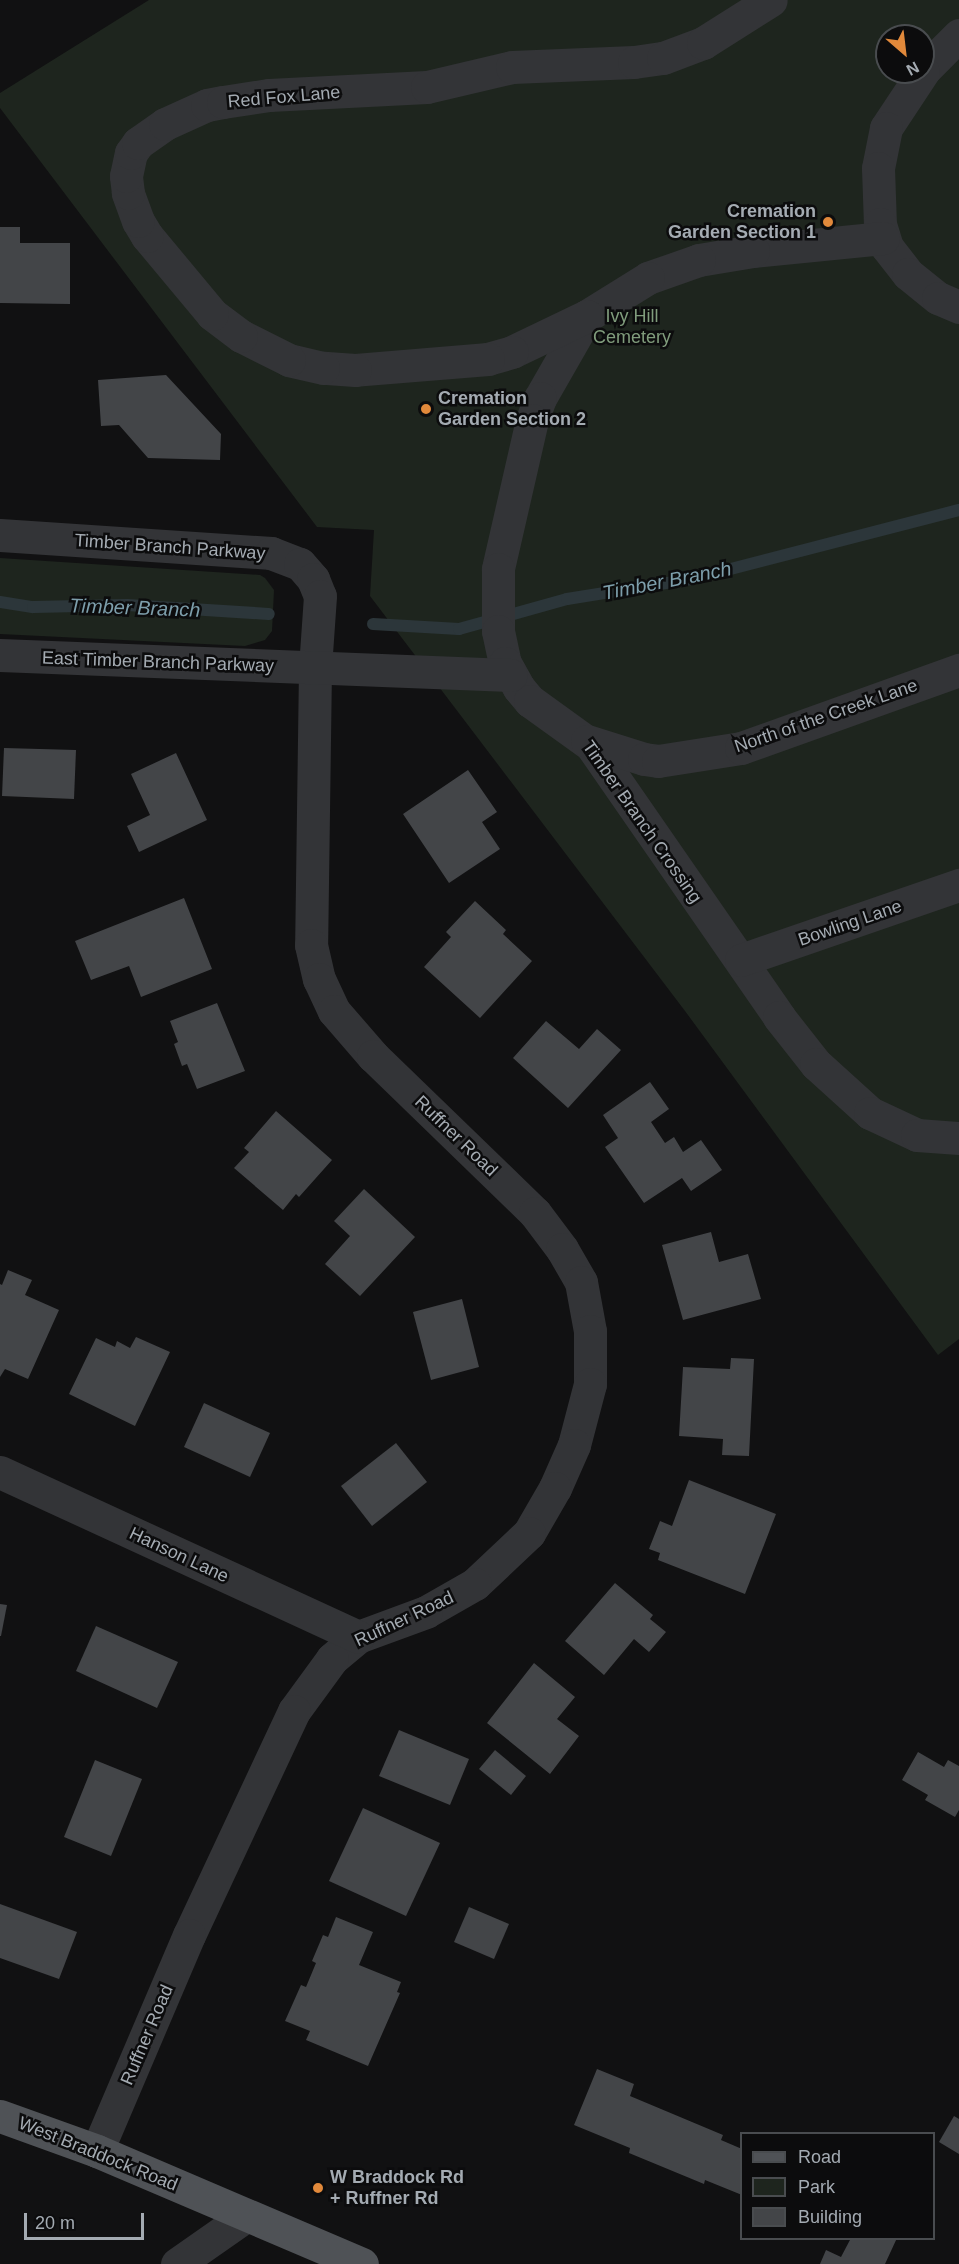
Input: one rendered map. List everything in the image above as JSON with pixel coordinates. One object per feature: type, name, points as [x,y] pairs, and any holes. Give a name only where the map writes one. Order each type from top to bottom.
[{"type":"main road","name":"West Braddock Road","points":[[0,2116],[97,2151],[362,2264]]},
{"type":"street","name":"Red Fox Lane","points":[[587,316],[512,352],[488,360],[355,370],[323,368],[289,360],[241,336],[212,314],[147,236],[138,221],[128,193],[126,176],[131,153],[138,143],[165,124],[214,104],[269,95],[427,87],[512,67],[634,62],[663,58],[703,44],[771,0]]},
{"type":"street","points":[[935,60],[959,35]]},
{"type":"street","points":[[914,84],[893,114],[883,141],[877,182],[882,238],[914,280],[938,298],[959,307]]},
{"type":"street","name":"Timber Branch Crossing","points":[[882,238],[753,251],[699,260],[648,278],[587,316],[540,398],[532,420],[500,559],[497,617],[501,652],[511,675],[530,701],[587,741],[779,1017],[816,1064],[860,1106],[906,1132],[959,1138]]},
{"type":"street","name":"Timber Branch Parkway","points":[[0,535],[271,553],[300,564],[313,579],[320,596],[315,668]]},
{"type":"street","name":"East Timber Branch Parkway","points":[[0,655],[511,675]]},
{"type":"street","name":"Ruffner Road","points":[[97,2151],[189,1935],[294,1711],[332,1659],[358,1637],[426,1612],[475,1584],[529,1533],[555,1488],[574,1444],[590,1384],[590,1331],[581,1282],[562,1249],[535,1213],[373,1056],[334,1011],[319,979],[311,945],[315,668]]},
{"type":"street","name":"North of the Creek Lane","points":[[587,741],[644,759],[658,761],[732,750],[756,744],[959,670]]},
{"type":"street","name":"Bowling Lane","points":[[741,960],[959,885]]},
{"type":"street","name":"Hanson Lane","points":[[0,1472],[358,1637]]},
{"type":"street","points":[[177,2264],[247,2215]]},
{"type":"green space","name":"Ivy Hill Cemetery","points":[[149,0],[959,0],[959,1339],[938,1355],[685,1011],[370,596],[374,530],[317,527],[0,108],[0,93]]},
{"type":"green space","points":[[0,558],[260,575],[274,590],[272,631],[265,640],[245,646],[0,634]]},
{"type":"building","points":[[0,227],[20,227],[20,243],[70,243],[70,304],[0,303]]},
{"type":"building","points":[[166,375],[221,434],[220,460],[148,458],[119,425],[101,426],[98,380]]},
{"type":"building","points":[[4,748],[76,750],[74,799],[2,796]]},
{"type":"building","points":[[176,753],[207,820],[139,852],[127,826],[150,815],[131,774]]},
{"type":"building","points":[[468,770],[497,812],[482,822],[500,849],[449,883],[403,814]]},
{"type":"building","points":[[184,898],[212,969],[141,997],[129,966],[91,980],[75,941]]},
{"type":"building","points":[[475,901],[506,930],[503,934],[532,961],[480,1018],[424,967],[451,937],[446,932]]},
{"type":"building","points":[[217,1003],[245,1071],[197,1089],[187,1064],[182,1066],[174,1044],[178,1042],[170,1021]]},
{"type":"building","points":[[546,1021],[579,1049],[597,1029],[621,1050],[568,1108],[513,1058]]},
{"type":"building","points":[[650,1082],[669,1109],[651,1122],[665,1143],[674,1137],[683,1152],[701,1140],[722,1170],[691,1191],[682,1178],[644,1203],[605,1147],[618,1138],[603,1115]]},
{"type":"building","points":[[276,1111],[332,1160],[299,1197],[296,1194],[283,1210],[234,1168],[249,1152],[244,1148]]},
{"type":"building","points":[[364,1189],[415,1237],[360,1296],[325,1264],[350,1236],[334,1221]]},
{"type":"building","points":[[711,1232],[719,1262],[748,1254],[761,1299],[683,1320],[662,1245]]},
{"type":"building","points":[[8,1270],[32,1280],[25,1295],[59,1310],[28,1379],[5,1369],[0,1377],[0,1284],[2,1285]]},
{"type":"building","points":[[462,1299],[479,1367],[431,1380],[413,1312]]},
{"type":"building","points":[[136,1337],[170,1352],[135,1426],[69,1394],[96,1338],[115,1347],[117,1341],[130,1348]]},
{"type":"building","points":[[731,1358],[754,1359],[749,1456],[722,1455],[723,1439],[679,1436],[683,1367],[730,1369]]},
{"type":"building","points":[[204,1403],[270,1433],[250,1477],[184,1447]]},
{"type":"building","points":[[396,1443],[427,1482],[372,1526],[341,1486]]},
{"type":"building","points":[[689,1480],[776,1514],[745,1594],[658,1560],[660,1553],[649,1549],[660,1521],[672,1526]]},
{"type":"building","points":[[615,1583],[653,1615],[650,1619],[666,1632],[649,1652],[634,1639],[604,1675],[565,1641]]},
{"type":"building","points":[[0,1604],[7,1605],[1,1636],[0,1636]]},
{"type":"building","points":[[96,1626],[178,1662],[157,1708],[76,1671]]},
{"type":"building","points":[[534,1663],[575,1697],[557,1719],[579,1736],[550,1774],[487,1723]]},
{"type":"building","points":[[399,1730],[469,1759],[450,1805],[379,1776]]},
{"type":"building","points":[[495,1750],[526,1776],[511,1795],[479,1769]]},
{"type":"building","points":[[918,1752],[944,1767],[948,1760],[959,1766],[959,1810],[955,1817],[925,1800],[928,1795],[902,1780]]},
{"type":"building","points":[[95,1760],[142,1779],[111,1856],[64,1837]]},
{"type":"building","points":[[363,1808],[440,1843],[406,1916],[329,1881]]},
{"type":"building","points":[[0,1904],[77,1932],[59,1979],[0,1958]]},
{"type":"building","points":[[469,1907],[509,1924],[494,1959],[454,1942]]},
{"type":"building","points":[[336,1917],[373,1932],[359,1965],[401,1982],[397,1992],[400,1993],[368,2066],[306,2040],[310,2031],[285,2021],[301,1985],[306,1987],[316,1963],[312,1961],[323,1935],[328,1937]]},
{"type":"building","points":[[597,2069],[634,2084],[630,2096],[723,2135],[721,2140],[740,2148],[740,2194],[705,2180],[704,2184],[629,2153],[630,2148],[574,2125]]},
{"type":"building","points":[[954,2116],[959,2119],[959,2154],[939,2142]]},
{"type":"building","points":[[850,2240],[896,2240],[885,2264],[820,2264],[826,2250],[841,2257]]},
{"type":"waterway","name":"Timber Branch","points":[[373,624],[459,629],[567,599],[692,579],[959,510]]},
{"type":"waterway","name":"Timber Branch","points":[[0,602],[33,607],[127,605],[269,614]]},
{"type":"place","name":"Cremation Garden Section 1","points":[[828,222]]},
{"type":"place","name":"Cremation Garden Section 2","points":[[426,409]]},
{"type":"place","name":"W Braddock Rd + Ruffner Rd","points":[[318,2188]]}]
